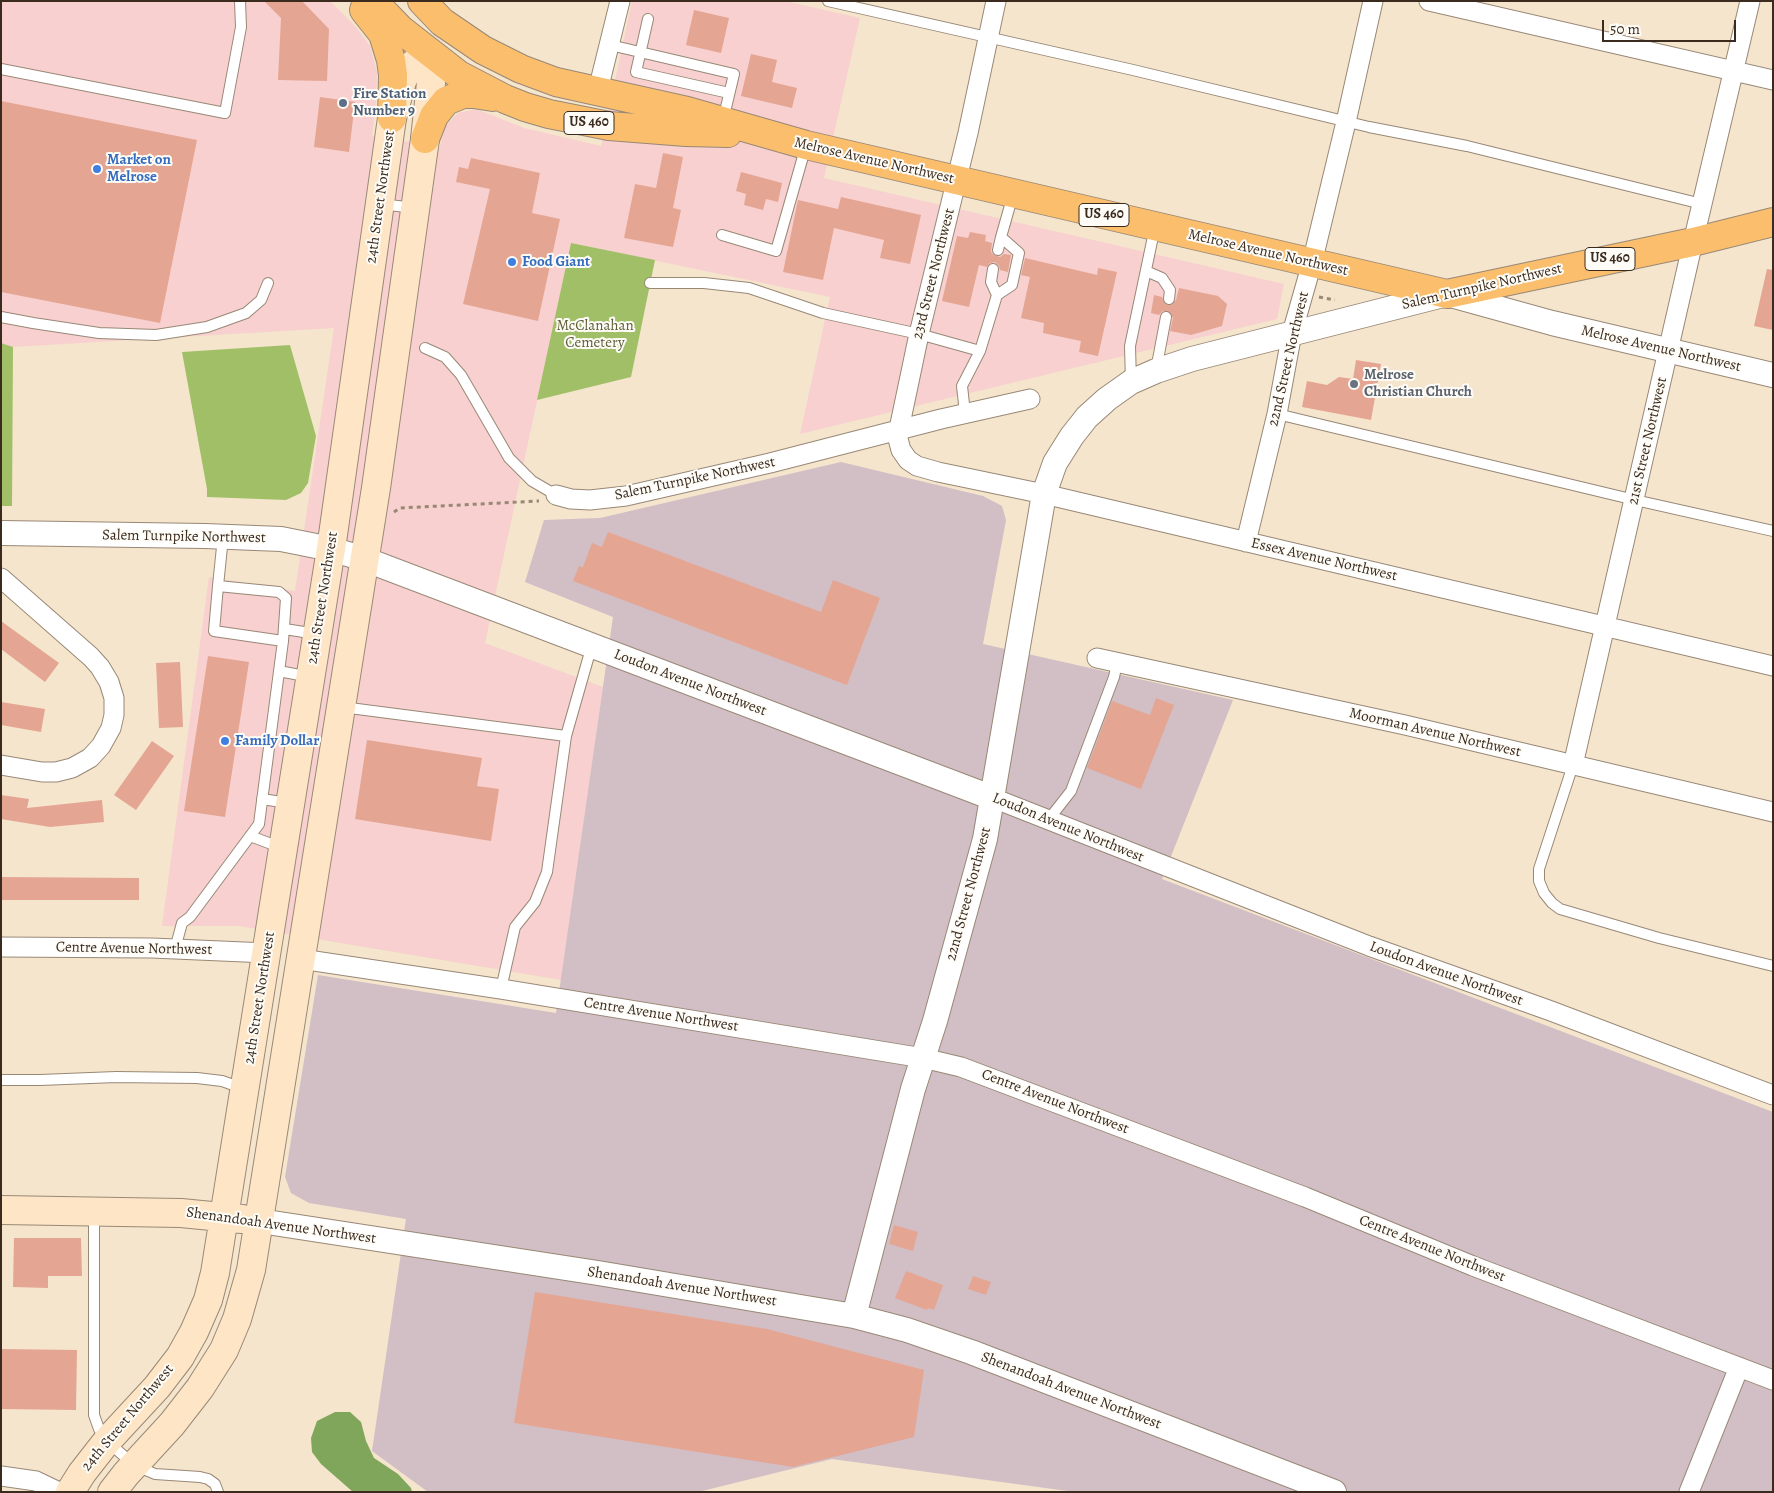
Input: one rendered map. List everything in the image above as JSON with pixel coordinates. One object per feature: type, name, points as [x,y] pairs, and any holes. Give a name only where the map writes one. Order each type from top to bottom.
[{"type":"main road","points":[[356,1],[372,18],[383,34],[391,60],[393,76],[392,118]]},
{"type":"main road","name":"Melrose Avenue Northwest","points":[[373,1],[400,29],[459,75],[505,99],[549,114],[609,126],[686,132],[762,133]]},
{"type":"main road","points":[[112,1492],[178,1417],[200,1388],[224,1350],[237,1319],[252,1270],[376,488],[424,139],[432,75],[432,55],[424,17],[417,1]]},
{"type":"main road","name":"Melrose Avenue Northwest","points":[[422,1],[442,22],[483,50],[513,65],[556,82],[687,111],[806,146],[1446,294]]},
{"type":"main road","points":[[432,55],[449,53],[467,57],[497,74],[562,98],[576,100],[598,90]]},
{"type":"main road","name":"24th Street Northwest","points":[[70,1492],[107,1441],[157,1387],[180,1357],[194,1332],[208,1300],[215,1273],[246,1090],[331,549],[392,118],[402,81],[408,69],[419,59],[432,55]]},
{"type":"main road","points":[[424,139],[434,116],[446,101],[463,94],[505,99]]},
{"type":"main road","name":"Salem Turnpike Northwest","points":[[1446,294],[1693,242],[1773,222]]},
{"type":"main road","name":"Shenandoah Avenue Northwest","points":[[1,1210],[181,1213],[260,1221]]},
{"type":"street","points":[[598,90],[620,1]]},
{"type":"street","name":"23rd Street Northwest","points":[[899,429],[919,334],[968,133],[996,1]]},
{"type":"street","name":"22nd Street Northwest","points":[[1246,542],[1276,414],[1292,333],[1312,263],[1373,1]]},
{"type":"street","points":[[1429,1],[1773,80]]},
{"type":"street","name":"21st Street Northwest","points":[[1573,765],[1750,1]]},
{"type":"street","name":"Salem Turnpike Northwest","points":[[1192,359],[1446,294]]},
{"type":"street","name":"Melrose Avenue Northwest","points":[[1446,294],[1552,323],[1773,375]]},
{"type":"street","name":"22nd Street Northwest","points":[[854,1316],[913,1089],[935,1021],[985,839],[1044,494],[1055,463],[1072,436],[1087,417],[1107,398],[1131,382],[1192,359]]},
{"type":"street","name":"Salem Turnpike Northwest","points":[[556,495],[570,499],[590,500],[626,496],[770,463],[899,429],[1030,398]]},
{"type":"street","name":"Essex Avenue Northwest","points":[[899,429],[898,439],[901,450],[908,460],[917,466],[938,472],[1044,494],[1773,666]]},
{"type":"street","name":"Salem Turnpike Northwest","points":[[1,533],[223,537],[281,540],[331,549],[364,559]]},
{"type":"street","name":"Loudon Avenue Northwest","points":[[364,559],[1049,819],[1369,946],[1551,1011],[1773,1095]]},
{"type":"street","points":[[1,578],[100,667],[109,682],[114,698],[114,715],[111,728],[101,746],[90,758],[72,768],[56,772],[42,772],[1,765]]},
{"type":"street","name":"Moorman Avenue Northwest","points":[[1097,658],[1405,725],[1773,812]]},
{"type":"street","name":"Centre Avenue Northwest","points":[[1,948],[175,949],[267,953]]},
{"type":"street","name":"Centre Avenue Northwest","points":[[300,959],[501,989],[923,1058],[961,1067],[1304,1197],[1473,1266],[1773,1380]]},
{"type":"street","name":"Shenandoah Avenue Northwest","points":[[260,1221],[598,1273],[854,1316],[907,1330],[971,1352],[1334,1492]]},
{"type":"street","points":[[1689,1492],[1739,1367]]},
{"type":"street","points":[[1,1476],[36,1482],[59,1492]]},
{"type":"lane","points":[[1,69],[225,112],[241,27],[240,1]]},
{"type":"lane","points":[[828,1],[1133,70],[1346,122],[1467,146],[1702,204]]},
{"type":"lane","points":[[648,19],[636,72],[729,93]]},
{"type":"lane","points":[[610,45],[734,74],[723,121]]},
{"type":"lane","points":[[722,235],[776,251],[806,146]]},
{"type":"lane","points":[[998,250],[1013,194]]},
{"type":"lane","points":[[380,204],[415,208]]},
{"type":"lane","points":[[1131,382],[1130,346],[1155,226]]},
{"type":"lane","points":[[965,413],[962,386],[980,351],[997,295],[1012,285],[1019,253],[1001,236]]},
{"type":"lane","points":[[993,269],[991,282],[997,295]]},
{"type":"lane","points":[[1146,271],[1162,278],[1170,290],[1169,299]]},
{"type":"lane","points":[[1,317],[33,324],[98,333],[156,335],[207,327],[246,313],[261,300],[268,283]]},
{"type":"lane","points":[[650,284],[704,283],[749,288],[823,313],[919,334],[980,351]]},
{"type":"lane","points":[[1156,371],[1166,317]]},
{"type":"lane","name":"Salem Turnpike Northwest","points":[[425,348],[445,357],[461,375],[509,458],[532,481],[556,495]]},
{"type":"lane","points":[[1276,414],[1634,500],[1773,531]]},
{"type":"lane","points":[[223,537],[214,631],[284,641]]},
{"type":"lane","points":[[175,949],[182,923],[190,918],[259,824],[284,641],[286,598],[279,592],[218,586]]},
{"type":"lane","points":[[285,629],[317,634]]},
{"type":"lane","points":[[501,989],[515,927],[535,902],[547,872],[566,736],[592,645]]},
{"type":"lane","points":[[1049,819],[1070,791],[1118,663]]},
{"type":"lane","points":[[279,671],[310,676]]},
{"type":"lane","points":[[341,707],[566,736]]},
{"type":"lane","points":[[1573,765],[1540,869],[1540,881],[1544,894],[1552,903],[1560,909],[1659,938],[1773,966]]},
{"type":"lane","points":[[262,799],[291,803]]},
{"type":"lane","points":[[250,836],[284,849]]},
{"type":"lane","points":[[1,1080],[116,1077],[197,1078],[222,1081],[246,1090]]},
{"type":"lane","points":[[94,1211],[94,1415],[99,1429],[107,1441],[134,1466],[156,1474],[208,1479],[215,1484],[218,1492]]},
{"type":"path","points":[[1313,296],[1337,301]]},
{"type":"path","points":[[390,514],[400,508],[545,501],[556,495]]},
{"type":"shaded area","points":[[1,1],[330,1],[356,27],[370,46],[377,72],[372,136],[440,147],[445,126],[458,113],[476,109],[524,128],[601,146],[632,1],[785,1],[860,18],[824,178],[1284,284],[1277,319],[800,434],[830,297],[571,243],[485,643],[603,687],[561,980],[239,926],[162,926],[209,577],[295,591],[334,328],[13,347],[1,343]]},
{"type":"shaded area","points":[[841,462],[983,496],[1002,506],[1006,520],[983,644],[1233,700],[1162,879],[1773,1112],[1773,1492],[1075,1492],[832,1459],[698,1492],[428,1492],[372,1451],[406,1219],[309,1203],[291,1193],[285,1177],[318,975],[556,1013],[613,617],[525,582],[544,520],[600,518]]},
{"type":"green space","name":"McClanahan Cemetery","points":[[571,243],[655,260],[631,377],[537,400]]},
{"type":"green space","points":[[1,343],[13,347],[12,506],[1,506]]},
{"type":"green space","points":[[290,345],[316,436],[308,483],[301,493],[286,500],[207,497],[182,352]]},
{"type":"green space","points":[[335,1412],[350,1412],[361,1422],[366,1441],[374,1458],[398,1474],[411,1488],[412,1492],[353,1492],[321,1464],[312,1452],[311,1438],[317,1421]]},
{"type":"building","points":[[264,1],[302,1],[329,29],[327,81],[278,80],[281,18]]},
{"type":"building","points":[[694,10],[729,18],[721,53],[686,45]]},
{"type":"building","points":[[751,54],[777,60],[772,82],[797,88],[792,108],[741,96]]},
{"type":"building","points":[[320,97],[355,102],[349,152],[314,147]]},
{"type":"building","points":[[1,101],[197,140],[160,323],[1,292]]},
{"type":"building","points":[[663,153],[683,157],[673,208],[681,210],[673,247],[624,238],[635,184],[656,188]]},
{"type":"building","name":"Food Giant","points":[[471,158],[540,173],[532,213],[560,219],[538,321],[463,304],[490,189],[456,182],[459,167],[468,169]]},
{"type":"building","points":[[741,172],[782,183],[778,202],[766,199],[763,210],[744,205],[746,194],[736,191]]},
{"type":"building","points":[[841,197],[921,215],[910,264],[880,258],[884,240],[834,228],[823,280],[783,272],[798,200],[838,209]]},
{"type":"building","points":[[970,232],[986,235],[985,241],[992,243],[991,252],[994,255],[1000,257],[1004,254],[1011,255],[1008,272],[1000,270],[995,262],[990,263],[987,267],[979,265],[969,307],[942,301],[957,236],[968,238]]},
{"type":"building","points":[[1025,258],[1097,275],[1098,268],[1117,272],[1098,356],[1079,352],[1081,341],[1043,333],[1044,323],[1021,318],[1030,277],[1021,275]]},
{"type":"building","points":[[1767,269],[1773,270],[1773,330],[1754,326]]},
{"type":"building","points":[[1179,288],[1218,296],[1227,304],[1222,326],[1191,335],[1170,331],[1173,318],[1170,312],[1163,311],[1159,315],[1151,313],[1154,295],[1162,297],[1165,304],[1171,305],[1176,300]]},
{"type":"building","points":[[1356,360],[1381,364],[1371,420],[1302,407],[1307,381],[1327,385],[1339,377],[1353,379]]},
{"type":"building","points":[[608,532],[821,612],[833,580],[880,598],[847,685],[573,581],[579,566],[583,567],[592,543],[602,547]]},
{"type":"building","points":[[1,621],[59,663],[45,682],[1,649]]},
{"type":"building","points":[[208,656],[249,662],[225,817],[184,811]]},
{"type":"building","points":[[180,662],[183,727],[159,728],[156,663]]},
{"type":"building","points":[[1156,698],[1174,705],[1141,789],[1087,768],[1112,701],[1150,715]]},
{"type":"building","points":[[1,702],[45,709],[41,732],[1,725]]},
{"type":"building","points":[[367,740],[482,758],[477,786],[499,789],[491,841],[355,819]]},
{"type":"building","points":[[152,741],[174,756],[136,810],[114,795]]},
{"type":"building","points":[[1,795],[29,799],[27,808],[102,800],[104,822],[50,827],[1,819]]},
{"type":"building","points":[[1,877],[139,878],[139,900],[1,900]]},
{"type":"building","points":[[894,1225],[918,1232],[913,1251],[889,1244]]},
{"type":"building","points":[[14,1238],[81,1238],[82,1276],[48,1276],[48,1288],[13,1287]]},
{"type":"building","points":[[906,1271],[943,1285],[934,1310],[928,1308],[927,1310],[895,1298]]},
{"type":"building","points":[[973,1276],[991,1282],[986,1295],[968,1289]]},
{"type":"building","points":[[535,1292],[767,1329],[924,1370],[914,1437],[793,1467],[514,1423]]},
{"type":"building","points":[[1,1349],[77,1350],[76,1410],[1,1409]]},
{"type":"place","name":"Fire Station Number 9","points":[[343,103]]},
{"type":"place","name":"Market on Melrose","points":[[97,169]]},
{"type":"place","name":"Food Giant","points":[[512,262]]},
{"type":"place","name":"Melrose Christian Church","points":[[1354,384]]},
{"type":"place","name":"Family Dollar","points":[[225,741]]}]
